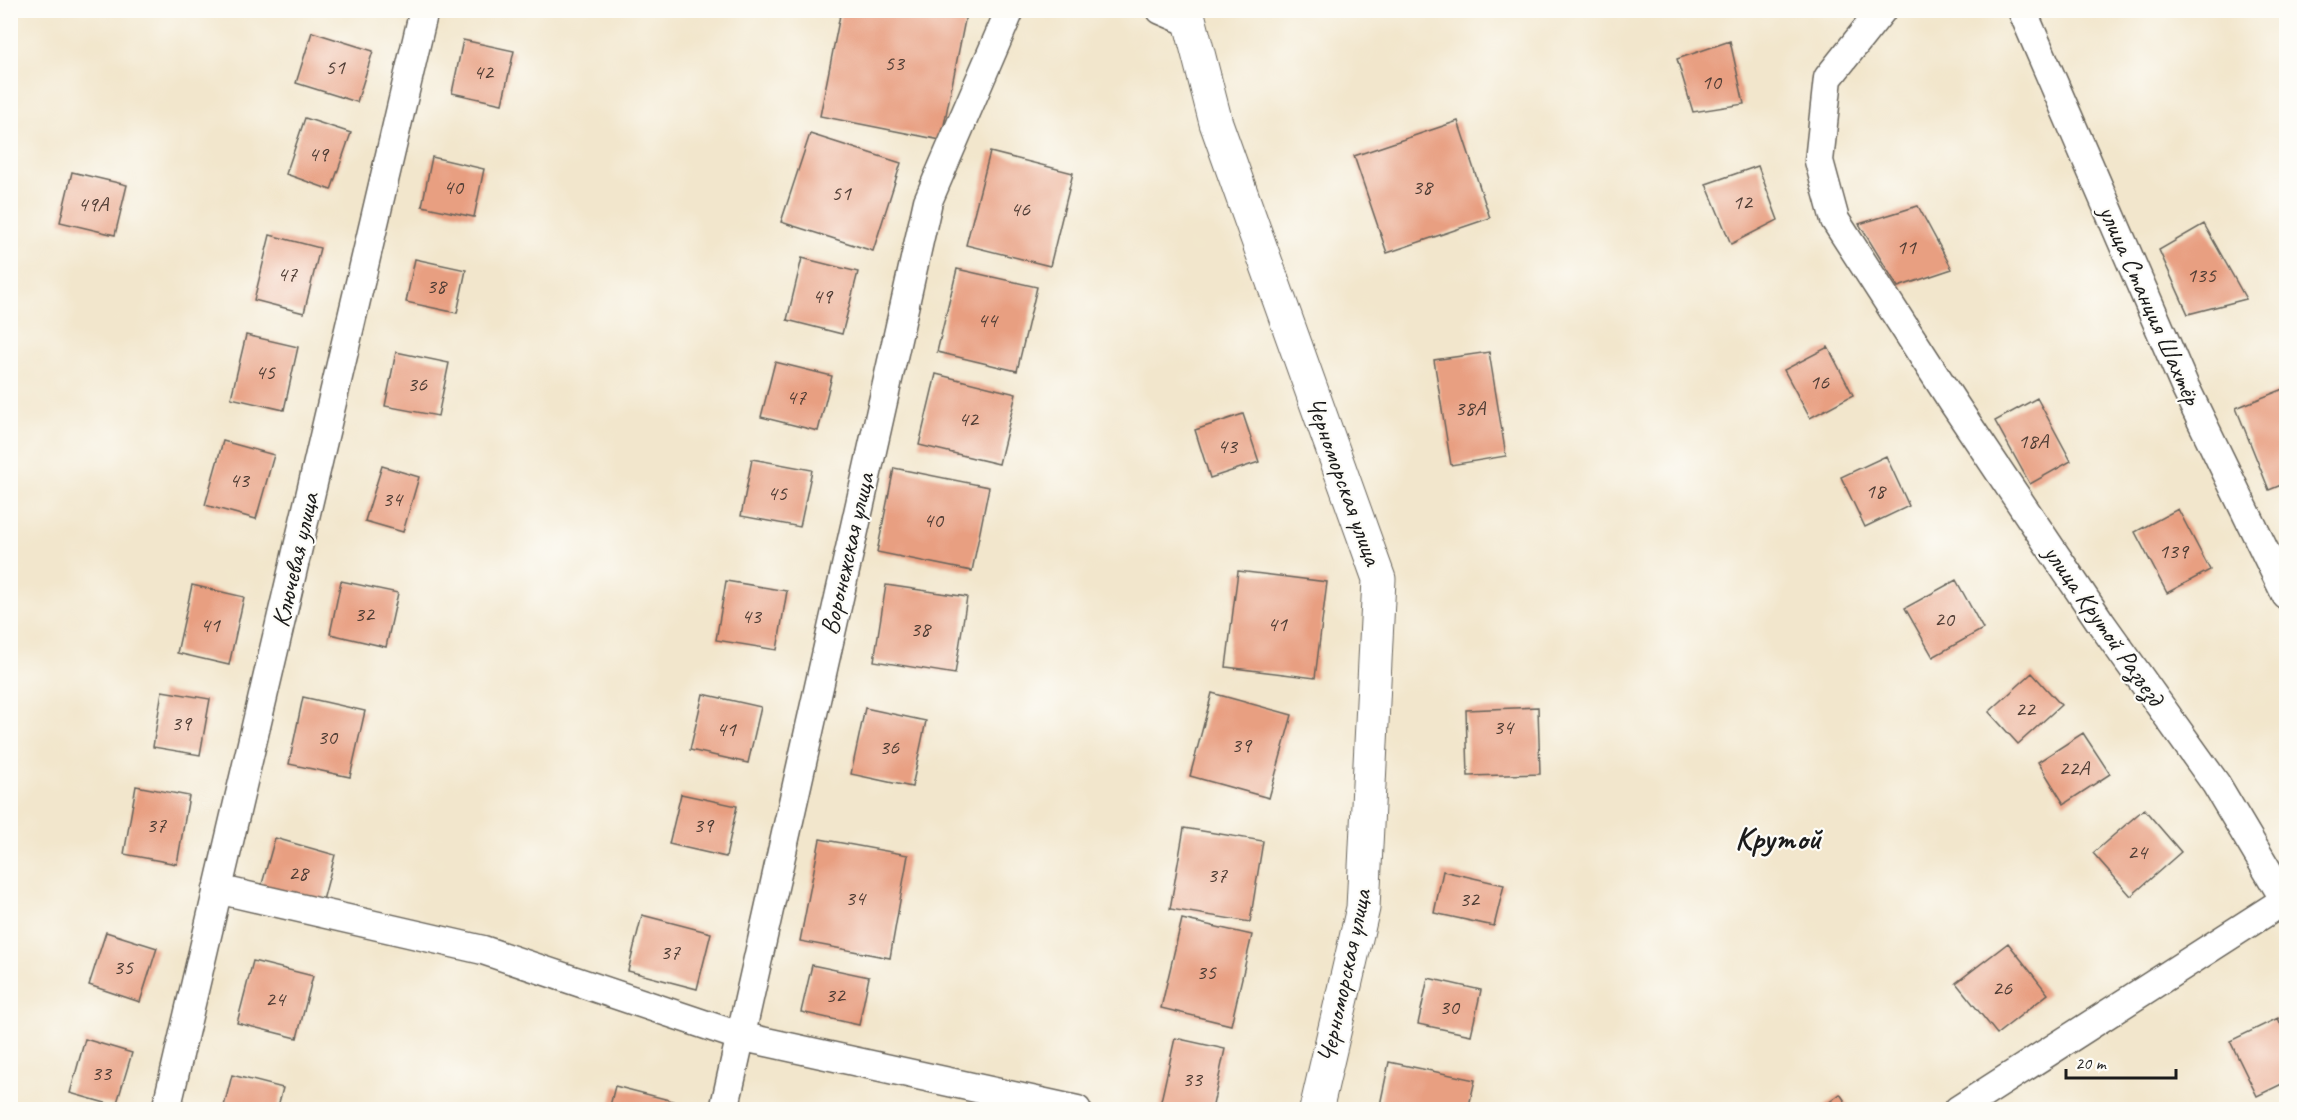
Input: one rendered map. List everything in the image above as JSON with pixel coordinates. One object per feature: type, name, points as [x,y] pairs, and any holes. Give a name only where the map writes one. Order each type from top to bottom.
[{"type":"main road","name":"Черноморская улица","points":[[1179,14],[1379,579],[1363,908],[1316,1110]]},
{"type":"street","name":"Ключевая улица","points":[[165,1110],[424,10]]},
{"type":"street","name":"Воронежская улица","points":[[724,1110],[928,201],[1010,10]]},
{"type":"street","name":"улица Крутой Разъезд","points":[[1882,10],[1828,78],[1819,161],[1835,220],[2040,533],[2216,784],[2286,899],[1958,1110]]},
{"type":"street","name":"улица Станция Шахтёр","points":[[2022,10],[2185,387],[2286,596]]},
{"type":"street","points":[[217,889],[483,950],[739,1036],[1077,1110]]},
{"type":"building","points":[[841,10],[967,10],[941,140],[820,116]]},
{"type":"building","points":[[312,32],[373,51],[357,102],[296,83]]},
{"type":"building","points":[[463,40],[514,51],[502,104],[452,93]]},
{"type":"building","points":[[1730,41],[1744,104],[1693,112],[1677,59]]},
{"type":"building","points":[[305,118],[351,133],[331,190],[286,174]]},
{"type":"building","points":[[1458,121],[1490,218],[1387,253],[1354,156]]},
{"type":"building","points":[[810,134],[901,163],[873,251],[781,222]]},
{"type":"building","points":[[990,152],[1073,173],[1050,266],[966,245]]},
{"type":"building","points":[[432,157],[484,169],[474,217],[422,206]]},
{"type":"building","points":[[1758,166],[1778,220],[1731,244],[1706,184]]},
{"type":"building","points":[[72,172],[127,185],[115,235],[60,222]]},
{"type":"building","points":[[1918,206],[1952,269],[1898,287],[1859,224]]},
{"type":"building","points":[[2204,224],[2246,299],[2188,314],[2159,250]]},
{"type":"building","points":[[270,235],[320,248],[304,313],[254,300]]},
{"type":"building","points":[[802,258],[858,272],[842,334],[787,320]]},
{"type":"building","points":[[415,259],[466,270],[457,313],[406,302]]},
{"type":"building","points":[[957,269],[1037,287],[1017,371],[937,352]]},
{"type":"building","points":[[246,335],[298,347],[284,410],[231,398]]},
{"type":"building","points":[[1828,347],[1853,395],[1810,418],[1784,370]]},
{"type":"building","points":[[396,352],[449,363],[438,416],[385,406]]},
{"type":"building","points":[[1489,352],[1506,456],[1451,465],[1434,360]]},
{"type":"building","points":[[775,362],[832,376],[818,431],[761,417]]},
{"type":"building","points":[[936,374],[1016,394],[999,464],[919,445]]},
{"type":"building","points":[[2286,388],[2286,483],[2269,490],[2236,408]]},
{"type":"building","points":[[2037,398],[2071,461],[2030,484],[1995,421]]},
{"type":"building","points":[[1243,414],[1259,462],[1210,478],[1195,430]]},
{"type":"building","points":[[223,441],[274,455],[256,519],[205,505]]},
{"type":"building","points":[[1886,456],[1909,506],[1865,527],[1841,477]]},
{"type":"building","points":[[752,459],[812,470],[800,527],[741,516]]},
{"type":"building","points":[[382,466],[419,477],[403,532],[365,521]]},
{"type":"building","points":[[894,468],[989,487],[972,571],[877,552]]},
{"type":"building","points":[[2178,509],[2210,570],[2167,593],[2135,532]]},
{"type":"building","points":[[1238,571],[1327,582],[1315,678],[1226,667]]},
{"type":"building","points":[[1956,580],[1983,629],[1933,657],[1905,608]]},
{"type":"building","points":[[341,581],[398,593],[386,647],[330,634]]},
{"type":"building","points":[[726,581],[787,591],[777,650],[716,640]]},
{"type":"building","points":[[192,585],[244,597],[229,665],[177,653]]},
{"type":"building","points":[[886,585],[967,597],[955,674],[874,661]]},
{"type":"building","points":[[2032,673],[2061,705],[2018,744],[1989,712]]},
{"type":"building","points":[[162,691],[210,699],[200,755],[153,747]]},
{"type":"building","points":[[1212,693],[1292,715],[1269,798],[1190,776]]},
{"type":"building","points":[[703,694],[761,707],[748,763],[690,750]]},
{"type":"building","points":[[303,697],[365,711],[350,777],[289,764]]},
{"type":"building","points":[[1538,707],[1540,774],[1468,776],[1466,710]]},
{"type":"building","points":[[865,708],[926,721],[912,787],[851,774]]},
{"type":"building","points":[[2083,733],[2110,774],[2064,804],[2038,762]]},
{"type":"building","points":[[136,786],[189,796],[177,864],[124,854]]},
{"type":"building","points":[[681,794],[737,806],[726,857],[669,844]]},
{"type":"building","points":[[2144,809],[2181,852],[2131,896],[2093,853]]},
{"type":"building","points":[[1184,828],[1263,841],[1250,922],[1170,909]]},
{"type":"building","points":[[275,838],[335,855],[321,908],[260,891]]},
{"type":"building","points":[[820,839],[908,855],[890,958],[800,941]]},
{"type":"building","points":[[1443,871],[1504,885],[1494,926],[1434,913]]},
{"type":"building","points":[[642,915],[711,933],[697,989],[628,971]]},
{"type":"building","points":[[1182,919],[1252,935],[1231,1025],[1161,1008]]},
{"type":"building","points":[[106,932],[157,948],[140,1002],[89,985]]},
{"type":"building","points":[[2008,943],[2048,994],[1997,1034],[1956,983]]},
{"type":"building","points":[[253,961],[313,976],[297,1038],[237,1023]]},
{"type":"building","points":[[812,965],[869,977],[859,1025],[801,1012]]},
{"type":"building","points":[[1428,978],[1481,990],[1471,1035],[1418,1024]]},
{"type":"building","points":[[2278,1018],[2286,1036],[2286,1082],[2257,1096],[2230,1041]]},
{"type":"building","points":[[1175,1038],[1225,1049],[1212,1110],[1159,1110]]},
{"type":"building","points":[[85,1039],[132,1053],[116,1106],[70,1093]]},
{"type":"building","points":[[1389,1062],[1475,1080],[1468,1110],[1379,1110]]},
{"type":"building","points":[[232,1075],[283,1088],[277,1110],[223,1110]]},
{"type":"building","points":[[615,1086],[673,1101],[671,1110],[609,1110]]},
{"type":"building","points":[[1840,1094],[1851,1110],[1819,1110]]},
{"type":"district","name":"Крутой","points":[[1778,838]]}]
